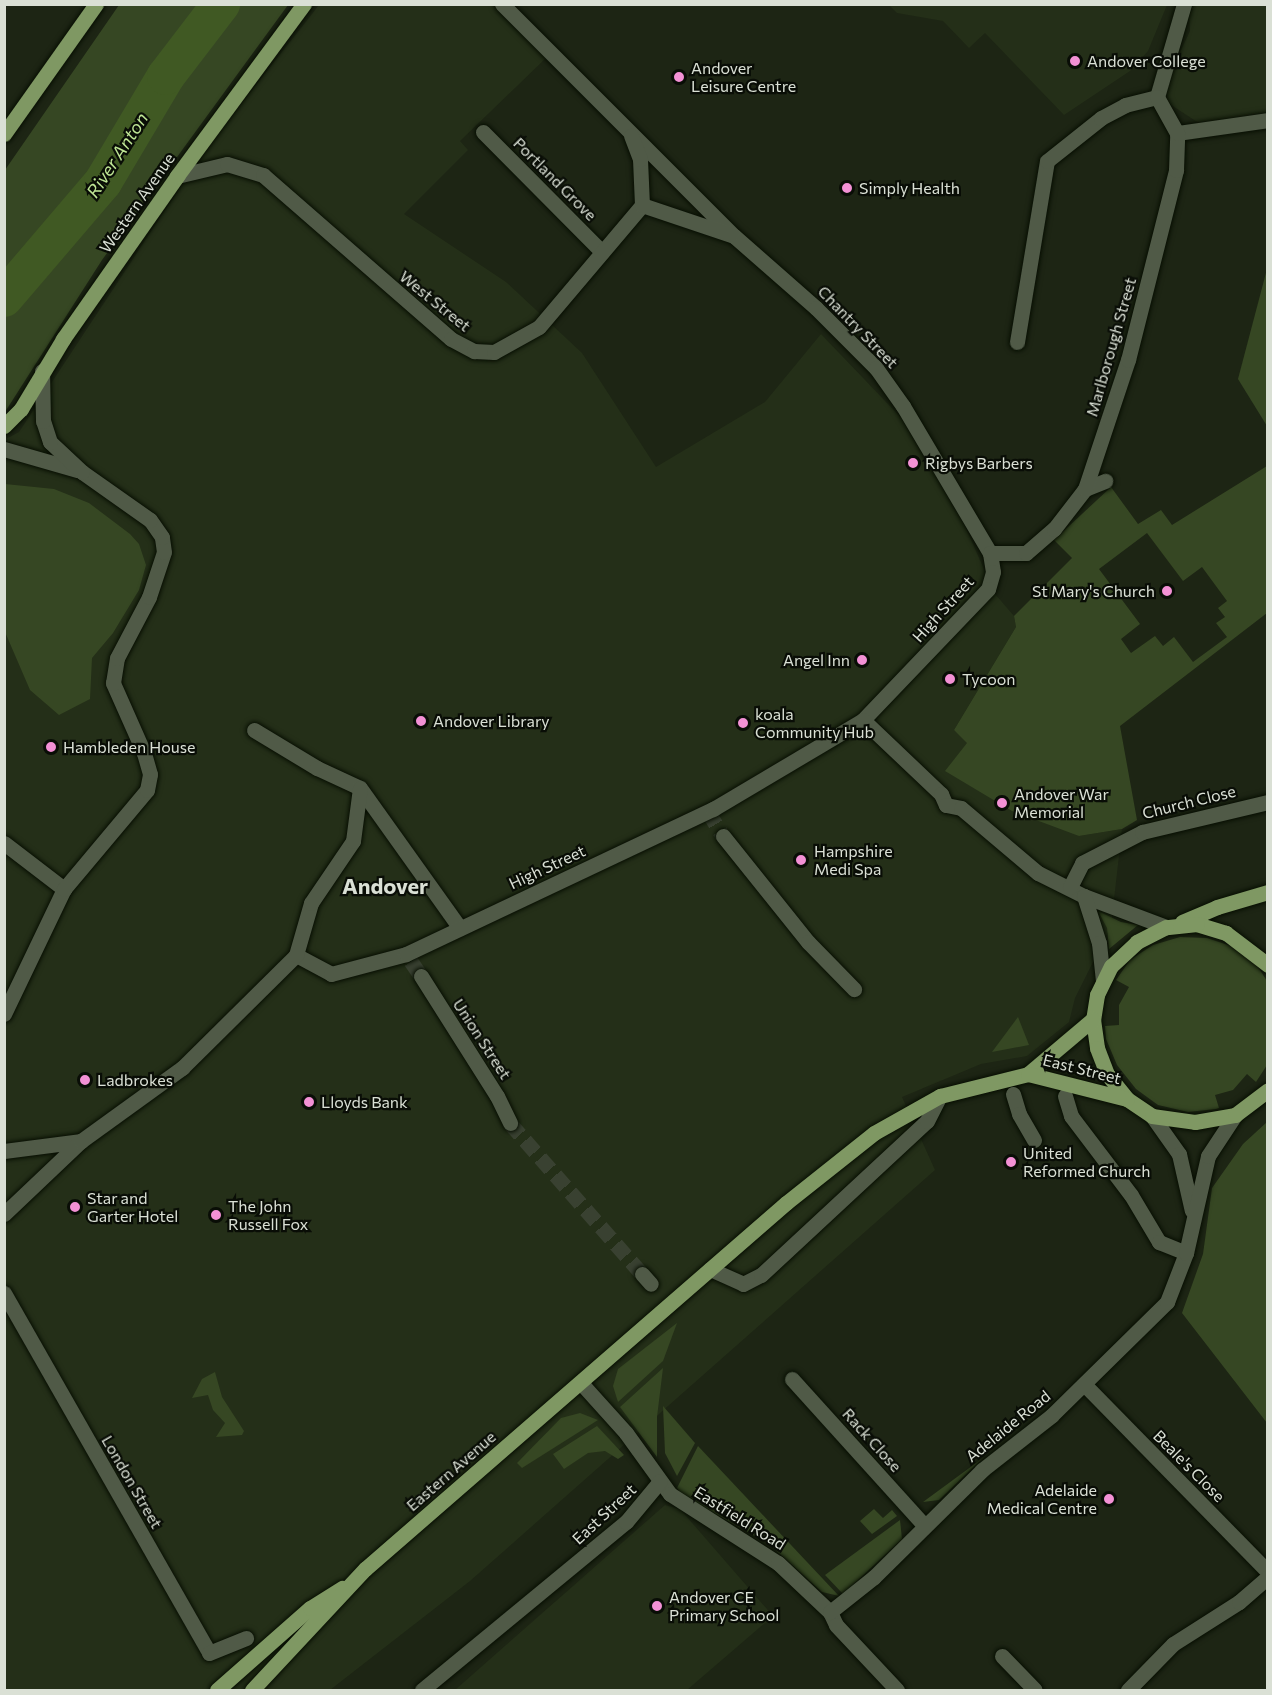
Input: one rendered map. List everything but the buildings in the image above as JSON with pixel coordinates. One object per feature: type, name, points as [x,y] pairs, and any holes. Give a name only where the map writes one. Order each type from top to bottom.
[{"type":"main road","points":[[4,134],[96,4]]},
{"type":"main road","name":"Western Avenue","points":[[4,426],[21,409],[42,371],[177,176],[304,4]]},
{"type":"main road","points":[[1267,1091],[1235,1115],[1195,1122],[1152,1116],[1127,1099],[1102,1062],[1093,1019],[1102,981],[1128,948],[1173,925],[1217,907],[1268,892]]},
{"type":"main road","points":[[1173,925],[1226,933],[1268,965]]},
{"type":"main road","name":"East Street","points":[[581,1383],[710,1269],[874,1133],[940,1096],[1028,1074],[1093,1019]]},
{"type":"main road","name":"East Street","points":[[1028,1074],[1127,1099]]},
{"type":"main road","name":"Eastern Avenue","points":[[217,1690],[310,1608],[345,1587],[581,1383]]},
{"type":"main road","name":"Eastern Avenue","points":[[252,1690],[321,1618],[345,1587]]},
{"type":"street","points":[[502,4],[627,128],[640,159],[642,205]]},
{"type":"street","points":[[1184,4],[1157,97],[1178,133],[1268,120]]},
{"type":"street","points":[[1017,342],[1047,161],[1109,113],[1157,97]]},
{"type":"street","name":"Chantry Street","points":[[627,128],[734,236],[816,309],[876,368],[903,406],[990,554]]},
{"type":"street","name":"Portland Grove","points":[[483,132],[602,252]]},
{"type":"street","name":"Marlborough Street","points":[[990,554],[1026,553],[1054,529],[1085,489],[1128,360],[1155,258],[1179,155],[1178,133]]},
{"type":"street","name":"West Street","points":[[177,176],[227,164],[263,175],[298,202],[382,282],[451,339],[474,351],[494,352],[533,331],[642,205]]},
{"type":"street","name":"Chantry Street","points":[[642,205],[734,236]]},
{"type":"street","points":[[4,1014],[64,889],[145,796],[150,783],[144,753],[113,683],[117,658],[149,597],[164,552],[162,537],[150,520],[82,472],[57,450],[44,428],[42,371]]},
{"type":"street","points":[[4,449],[82,472]]},
{"type":"street","points":[[1085,489],[1105,481]]},
{"type":"street","name":"High Street","points":[[296,956],[331,974],[409,957],[460,928],[713,809],[863,720],[988,589],[993,572],[990,554]]},
{"type":"street","points":[[863,720],[941,794],[946,805],[960,808],[1038,873],[1084,896],[1173,925]]},
{"type":"street","points":[[254,730],[317,768],[360,788],[460,928]]},
{"type":"street","points":[[4,1214],[81,1141],[182,1068],[296,956],[311,903],[353,842],[360,788]]},
{"type":"street","name":"Church Close","points":[[1070,887],[1082,863],[1142,832],[1268,802]]},
{"type":"street","points":[[723,836],[808,942],[854,989]]},
{"type":"street","points":[[4,843],[64,889]]},
{"type":"street","points":[[1084,896],[1099,943],[1102,981]]},
{"type":"street","name":"Union Street","points":[[421,976],[497,1096],[510,1123]]},
{"type":"street","points":[[1013,1094],[1019,1114],[1034,1140]]},
{"type":"street","points":[[710,1269],[743,1284],[761,1275],[927,1121],[940,1096]]},
{"type":"street","points":[[1065,1096],[1071,1116],[1131,1195],[1159,1242],[1186,1253]]},
{"type":"street","name":"Adelaide Road","points":[[830,1612],[874,1577],[982,1470],[1044,1422],[1167,1302],[1186,1253],[1208,1156],[1235,1115]]},
{"type":"street","name":"Adelaide Road","points":[[1152,1116],[1179,1154],[1193,1214]]},
{"type":"street","points":[[4,1151],[81,1141]]},
{"type":"street","name":"London Street","points":[[4,1293],[209,1653],[246,1638]]},
{"type":"street","name":"Rack Close","points":[[792,1379],[924,1525]]},
{"type":"street","name":"East Street","points":[[422,1690],[626,1522],[660,1481],[626,1433],[581,1383]]},
{"type":"street","name":"Beale's Close","points":[[1084,1384],[1268,1572]]},
{"type":"street","name":"Eastfield Road","points":[[660,1481],[682,1504],[778,1563],[830,1612],[836,1625],[897,1690]]},
{"type":"street","points":[[1128,1690],[1173,1644],[1232,1607],[1268,1577]]},
{"type":"street","points":[[1002,1656],[1035,1690]]},
{"type":"shaded area","points":[[119,5],[288,5],[102,260],[5,412],[5,170]]},
{"type":"shaded area","points":[[319,5],[496,5],[546,58],[460,141],[468,150],[404,214],[506,282],[582,353],[656,467],[765,402],[821,334],[931,449],[995,594],[1014,616],[1016,627],[954,730],[1079,836],[1122,829],[1111,926],[1075,998],[1069,1022],[1027,1056],[981,1064],[902,1097],[935,1170],[470,1581],[330,1690],[5,1690],[4,440],[19,432],[204,151]]},
{"type":"shaded area","name":"Andover College","points":[[889,5],[1167,5],[1148,51],[1130,71],[1064,115],[985,33],[969,48],[943,21],[897,13]]},
{"type":"shaded area","points":[[1189,5],[1267,5],[1267,120],[1211,131],[1159,97],[1190,31]]},
{"type":"shaded area","points":[[1267,269],[1268,426],[1238,379]]},
{"type":"shaded area","points":[[1267,466],[1267,613],[1120,726],[1137,820],[1122,829],[1079,836],[1012,811],[945,771],[967,743],[954,730],[1016,627],[1014,616],[1072,558],[1054,540],[1111,487],[1138,524],[1161,510],[1172,525]],"holes":[[[1147,533],[1183,581],[1202,567],[1227,601],[1218,608],[1225,617],[1216,623],[1227,637],[1193,662],[1174,637],[1163,646],[1155,636],[1131,653],[1121,639],[1140,624],[1099,569]]]},
{"type":"shaded area","points":[[5,484],[54,489],[89,503],[130,534],[139,544],[146,565],[139,590],[113,633],[92,658],[90,699],[59,715],[30,690],[5,632]]},
{"type":"shaded area","points":[[1098,911],[1121,922],[1138,925],[1109,949],[1107,928]]},
{"type":"shaded area","points":[[1180,937],[1207,938],[1234,947],[1256,964],[1267,981],[1267,1065],[1256,1082],[1247,1074],[1233,1090],[1215,1095],[1219,1108],[1216,1109],[1188,1112],[1158,1105],[1136,1089],[1117,1065],[1106,1039],[1105,1026],[1119,1025],[1119,1005],[1129,987],[1116,980],[1130,960],[1153,945]]},
{"type":"shaded area","points":[[1018,1017],[1029,1045],[992,1052]]},
{"type":"shaded area","points":[[1267,1122],[1267,1423],[1182,1313],[1203,1254],[1212,1188],[1243,1144]]},
{"type":"shaded area","points":[[677,1323],[663,1361],[618,1402],[613,1386],[618,1369]]},
{"type":"shaded area","points":[[663,1368],[657,1417],[657,1457],[620,1407]]},
{"type":"shaded area","points":[[215,1372],[222,1397],[244,1431],[242,1435],[216,1437],[225,1423],[213,1410],[208,1395],[192,1398],[202,1379]]},
{"type":"shaded area","points":[[663,1406],[695,1443],[677,1476],[665,1453]]},
{"type":"shaded area","points":[[580,1413],[598,1420],[522,1468],[517,1463],[561,1418]]},
{"type":"shaded area","points":[[597,1426],[624,1455],[618,1459],[605,1451],[588,1453],[564,1469],[553,1454]]},
{"type":"shaded area","points":[[698,1446],[839,1596],[822,1592],[769,1544],[682,1495],[677,1488]]},
{"type":"shaded area","points":[[984,1457],[939,1500],[923,1502],[972,1466]]},
{"type":"shaded area","name":"Andover CE Primary School","points":[[665,1505],[680,1509],[773,1616],[687,1690],[455,1690]]},
{"type":"shaded area","points":[[874,1509],[883,1518],[892,1510],[897,1516],[872,1534],[860,1521]]},
{"type":"shaded area","points":[[900,1520],[902,1539],[843,1594],[825,1575]]},
{"type":"waterway","name":"River Anton","points":[[4,298],[103,182],[166,76],[221,4]]},
{"type":"tunnel","points":[[708,811],[723,836]]},
{"type":"tunnel","points":[[411,961],[421,976]]},
{"type":"tunnel","points":[[510,1123],[642,1274]]},
{"type":"place","name":"Andover College","points":[[1075,61]]},
{"type":"place","name":"Andover Leisure Centre","points":[[679,77]]},
{"type":"place","name":"Simply Health","points":[[847,188]]},
{"type":"place","name":"Rigbys Barbers","points":[[913,463]]},
{"type":"place","name":"St Mary's Church","points":[[1167,591]]},
{"type":"place","name":"Angel Inn","points":[[862,660]]},
{"type":"place","name":"Tycoon","points":[[950,679]]},
{"type":"place","name":"Andover Library","points":[[421,721]]},
{"type":"place","name":"koala Community Hub","points":[[743,723]]},
{"type":"place","name":"Hambleden House","points":[[51,747]]},
{"type":"place","name":"Andover War Memorial","points":[[1002,803]]},
{"type":"place","name":"Hampshire Medi Spa","points":[[801,860]]},
{"type":"place","name":"Ladbrokes","points":[[85,1080]]},
{"type":"place","name":"Lloyds Bank","points":[[309,1102]]},
{"type":"place","name":"United Reformed Church","points":[[1011,1162]]},
{"type":"place","name":"Star and Garter Hotel","points":[[75,1207]]},
{"type":"place","name":"The John Russell Fox","points":[[216,1215]]},
{"type":"place","name":"Adelaide Medical Centre","points":[[1109,1499]]},
{"type":"place","name":"Andover CE Primary School","points":[[657,1606]]},
{"type":"district","name":"Andover","points":[[385,886]]}]
